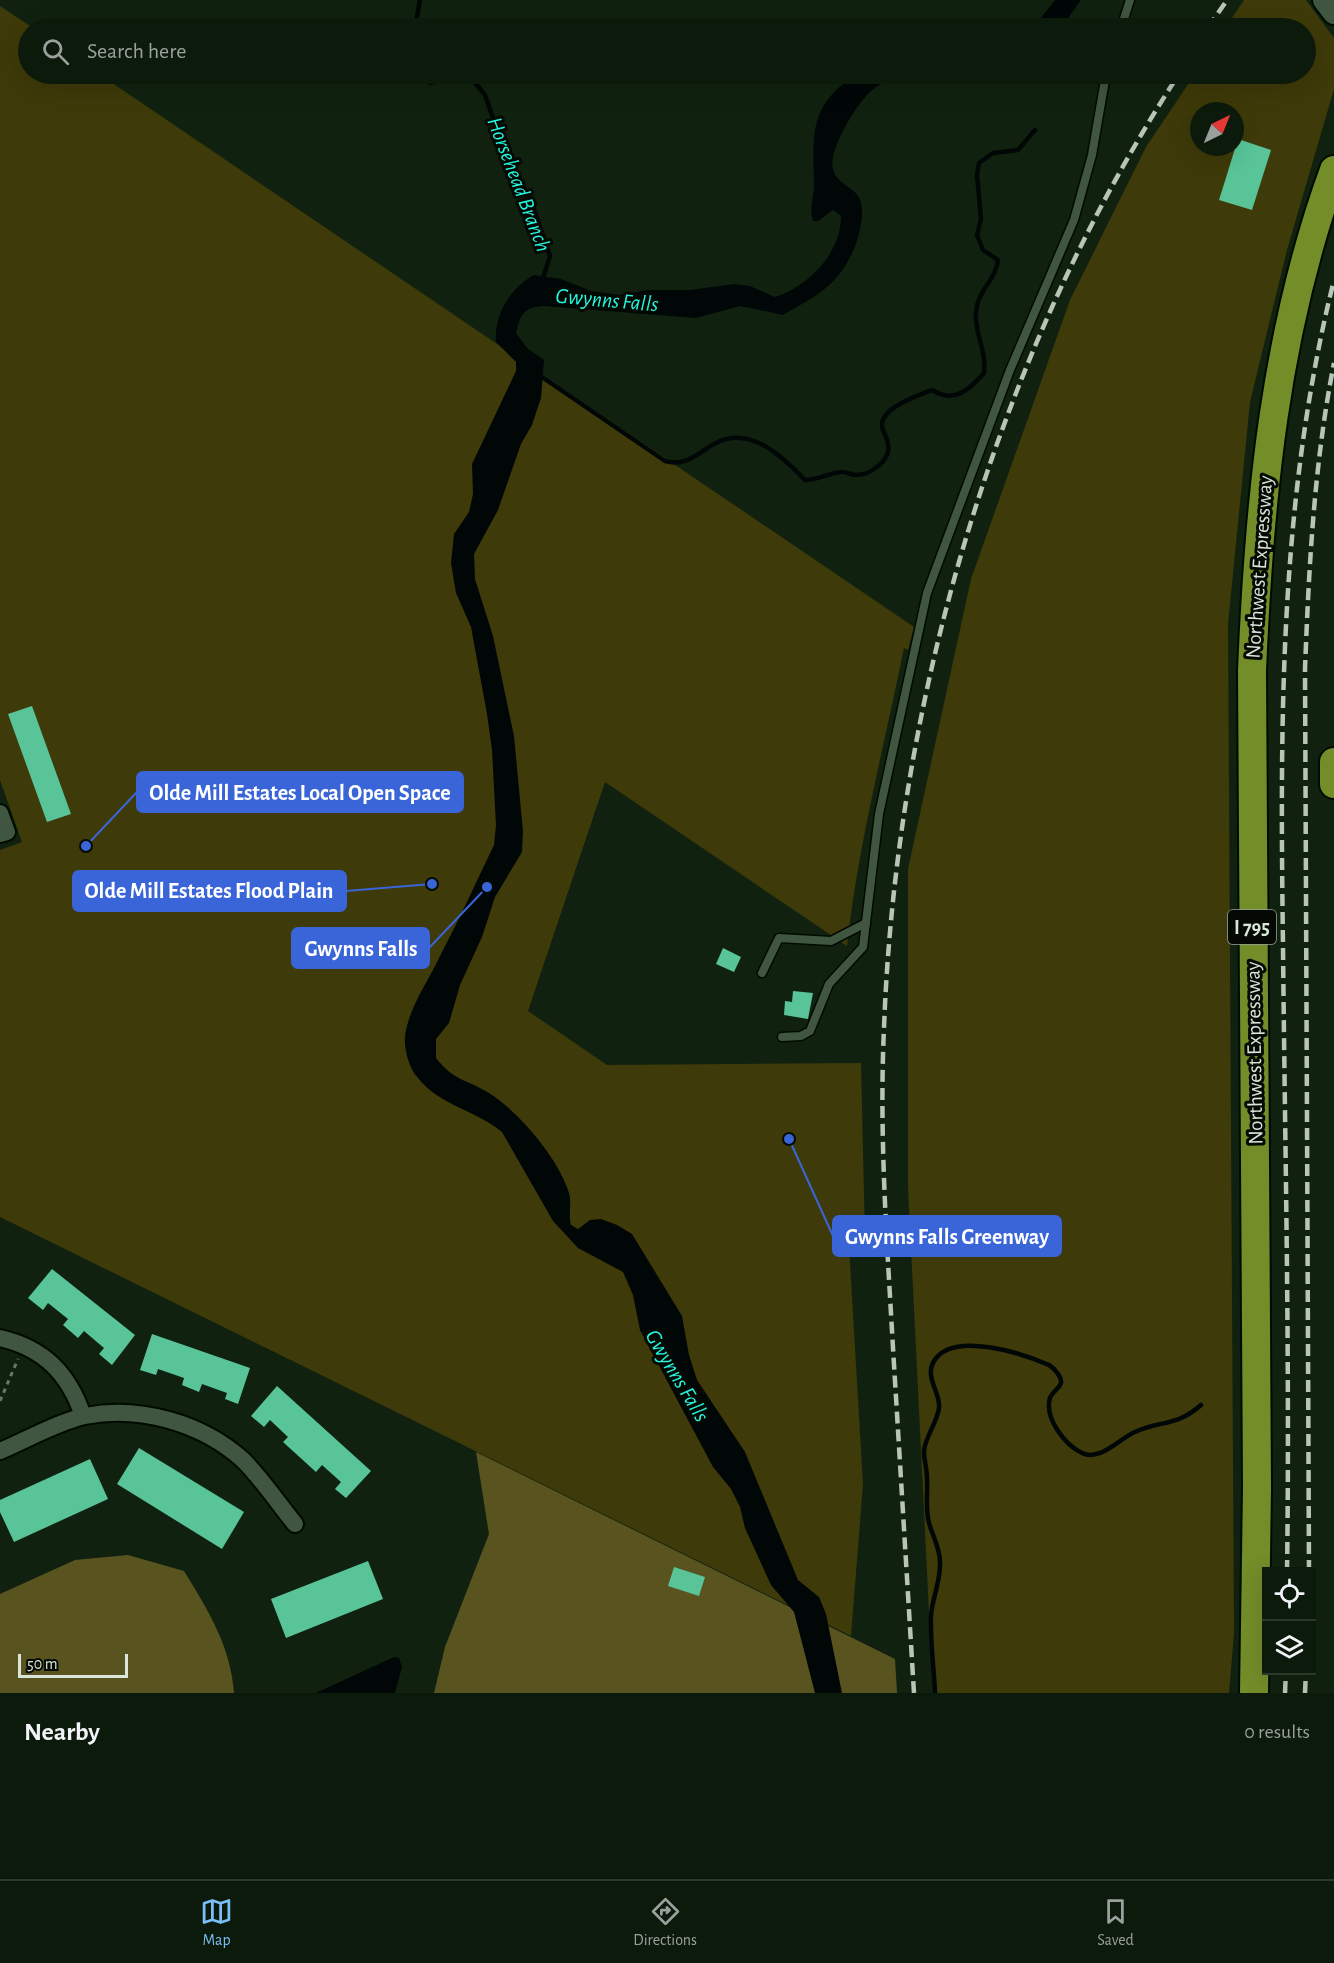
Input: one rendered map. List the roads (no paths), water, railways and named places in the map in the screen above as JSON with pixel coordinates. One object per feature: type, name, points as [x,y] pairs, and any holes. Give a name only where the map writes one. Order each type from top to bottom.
[{"type":"highway","name":"Northwest Expressway","points":[[1254,1693],[1257,1488],[1252,671],[1257,561],[1275,396],[1306,260],[1334,170]]},
{"type":"highway","points":[[1334,762],[1334,784]]},
{"type":"main road","points":[[1323,0],[1334,13]]},
{"type":"street","points":[[0,813],[7,832],[0,834]]},
{"type":"street","points":[[0,1338],[24,1345],[46,1358],[64,1376],[76,1396],[83,1416]]},
{"type":"street","points":[[0,1451],[83,1416],[135,1414],[161,1418],[205,1434],[244,1461],[295,1524]]},
{"type":"lane","points":[[1124,18],[1130,0]]},
{"type":"lane","points":[[782,1037],[801,1036],[810,1030],[829,984],[863,946],[879,814],[927,592],[1010,370],[1074,220],[1092,156],[1104,84]]},
{"type":"lane","points":[[762,973],[779,938],[831,941],[866,923]]},
{"type":"water","points":[[1055,0],[1081,0],[1068,18],[1041,18]]},
{"type":"water","name":"Gwynns Falls","points":[[881,84],[864,98],[844,128],[835,151],[833,169],[835,175],[859,198],[862,208],[861,224],[850,258],[835,279],[818,294],[783,315],[740,306],[696,318],[544,306],[527,310],[519,321],[516,333],[527,348],[544,360],[541,398],[532,425],[521,444],[498,510],[474,554],[475,579],[493,636],[514,736],[523,831],[522,852],[495,897],[482,937],[460,985],[449,1023],[436,1039],[436,1058],[443,1066],[500,1101],[512,1111],[547,1151],[569,1193],[571,1225],[578,1229],[590,1220],[601,1219],[632,1234],[682,1316],[689,1355],[697,1380],[745,1452],[798,1580],[819,1597],[826,1614],[842,1693],[815,1693],[794,1612],[771,1585],[745,1528],[740,1507],[731,1489],[713,1467],[640,1330],[633,1295],[623,1272],[578,1248],[553,1221],[502,1132],[481,1118],[436,1095],[418,1078],[408,1058],[405,1036],[410,1015],[494,845],[496,825],[492,750],[487,714],[471,627],[456,593],[451,563],[454,534],[469,512],[473,494],[472,464],[516,371],[516,362],[496,342],[498,322],[505,303],[518,287],[534,275],[561,279],[591,291],[619,295],[648,290],[690,290],[734,284],[750,286],[775,297],[800,285],[821,266],[829,255],[840,230],[841,216],[833,210],[818,221],[813,221],[812,207],[817,121],[830,97],[841,85]]},
{"type":"water","points":[[394,1657],[399,1658],[402,1667],[395,1693],[316,1693]]},
{"type":"waterway","name":"Horsehead Branch","points":[[417,18],[420,0]]},
{"type":"waterway","name":"Horsehead Branch","points":[[476,84],[485,95],[501,141],[531,201],[550,256],[542,281]]},
{"type":"waterway","points":[[539,375],[665,461],[686,461],[716,443],[729,438],[741,438],[765,446],[776,453],[805,480],[841,472],[855,475],[867,473],[878,466],[886,456],[888,444],[882,421],[888,413],[905,401],[932,390],[947,396],[961,393],[973,385],[984,373],[984,357],[976,312],[977,305],[994,274],[998,260],[983,250],[977,235],[981,219],[977,175],[979,163],[993,153],[1018,150],[1035,130]]},
{"type":"waterway","points":[[935,1693],[931,1616],[939,1576],[940,1557],[928,1517],[924,1451],[939,1408],[931,1373],[934,1361],[943,1352],[956,1347],[972,1346],[1007,1351],[1049,1365],[1061,1381],[1050,1398],[1049,1406],[1053,1422],[1069,1444],[1089,1455],[1103,1452],[1144,1428],[1184,1417],[1201,1405]]},
{"type":"railway","points":[[1215,18],[1227,0]]},
{"type":"railway","points":[[914,1693],[886,1228],[882,1108],[884,1028],[893,904],[910,779],[935,654],[968,531],[1009,411],[1058,294],[1115,181],[1173,84]]},
{"type":"railway","points":[[1287,1567],[1288,1337],[1282,862],[1283,695],[1293,528],[1302,445],[1316,362],[1334,280]]},
{"type":"railway","points":[[1309,1567],[1305,669],[1317,477],[1334,363]]},
{"type":"railway","points":[[1285,1693],[1286,1675]]},
{"type":"railway","points":[[1305,1693],[1306,1675]]},
{"type":"place","name":"Olde Mill Estates Local Open Space","points":[[86,846]]},
{"type":"place","name":"Olde Mill Estates Flood Plain","points":[[432,884]]},
{"type":"place","name":"Gwynns Falls","points":[[487,887]]},
{"type":"place","name":"Gwynns Falls Greenway","points":[[789,1139]]}]
